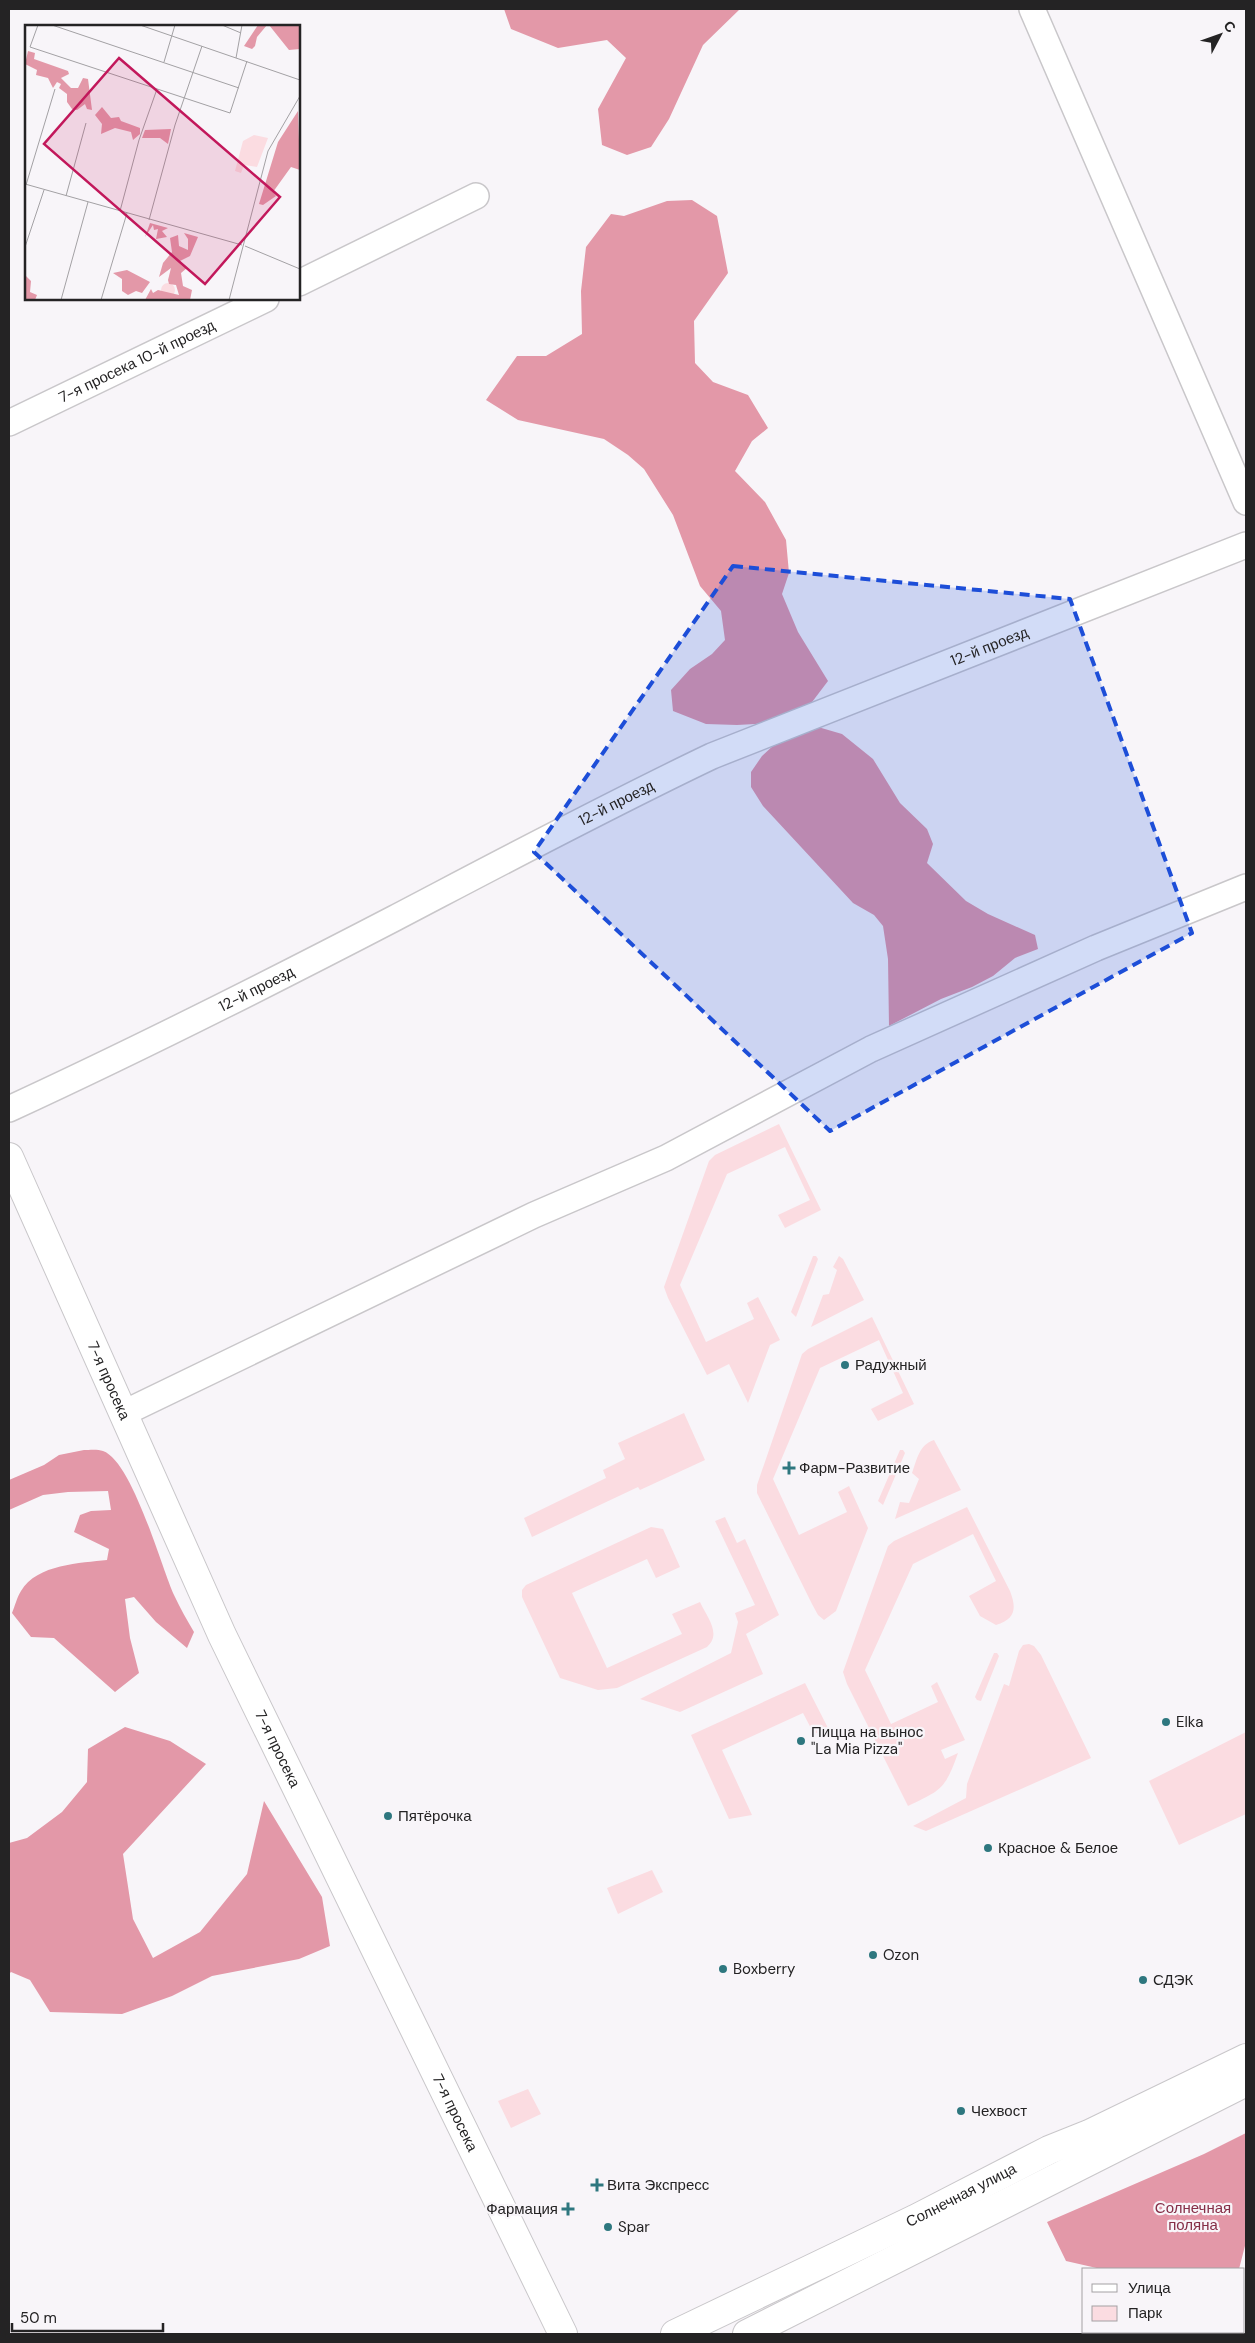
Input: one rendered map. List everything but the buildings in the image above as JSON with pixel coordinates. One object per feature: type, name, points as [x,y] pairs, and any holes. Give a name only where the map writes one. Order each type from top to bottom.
[{"type":"street","points":[[1032,9],[1246,502]]},
{"type":"street","points":[[300,283],[476,196]]},
{"type":"street","name":"7-я просека 10-й проезд","points":[[9,423],[264,300]]},
{"type":"street","name":"12-й проезд","points":[[9,1109],[97,1068],[393,919],[630,795],[712,756],[1246,545]]},
{"type":"street","points":[[124,1413],[534,1215],[666,1158],[871,1049],[1096,948],[1246,887]]},
{"type":"street","name":"7-я просека","points":[[9,1157],[17,1194],[124,1413],[222,1635],[563,2334]]},
{"type":"street","name":"Солнечная улица","points":[[674,2334],[915,2219],[1049,2150],[1088,2134],[1246,2058]]},
{"type":"street","name":"Солнечная улица","points":[[747,2334],[1246,2082]]},
{"type":"highlighted area","points":[[733,566],[1070,599],[1192,933],[830,1131],[534,852]]},
{"type":"green space","points":[[504,9],[740,9],[703,45],[669,119],[651,147],[627,155],[602,145],[598,109],[626,58],[607,40],[558,48],[511,29]]},
{"type":"green space","points":[[692,200],[717,216],[728,273],[694,321],[695,363],[713,382],[748,395],[768,428],[752,441],[735,471],[765,502],[786,540],[789,573],[782,594],[798,632],[828,681],[806,710],[776,723],[706,724],[673,711],[671,690],[690,669],[712,654],[725,640],[721,611],[700,586],[673,515],[644,469],[628,455],[604,439],[518,420],[486,400],[517,356],[546,356],[582,334],[581,291],[586,247],[611,214],[624,216],[667,201]]},
{"type":"green space","points":[[818,727],[842,734],[873,759],[900,803],[927,829],[933,844],[927,863],[966,901],[988,914],[1035,935],[1038,949],[1015,958],[993,976],[972,987],[941,999],[889,1026],[888,959],[883,926],[874,915],[853,903],[763,806],[751,787],[751,772],[762,756],[775,744]]},
{"type":"green space","points":[[779,1124],[821,1210],[785,1228],[778,1215],[810,1200],[785,1147],[727,1174],[680,1285],[706,1342],[754,1319],[747,1303],[758,1297],[780,1340],[770,1345],[748,1403],[729,1364],[707,1375],[664,1287],[709,1161],[715,1155]]},
{"type":"green space","points":[[813,1256],[816,1256],[818,1259],[796,1317],[791,1312]]},
{"type":"green space","points":[[839,1256],[843,1259],[864,1300],[811,1327],[823,1295],[829,1294],[837,1270],[833,1267]]},
{"type":"green space","points":[[872,1317],[914,1404],[878,1421],[871,1409],[903,1393],[879,1340],[820,1368],[773,1479],[799,1535],[847,1512],[838,1492],[849,1486],[868,1528],[836,1611],[824,1620],[818,1615],[812,1604],[757,1493],[757,1485],[802,1354],[808,1349]]},
{"type":"green space","points":[[684,1413],[705,1460],[640,1490],[638,1487],[532,1537],[524,1518],[606,1478],[603,1470],[625,1459],[618,1443]]},
{"type":"green space","points":[[934,1440],[961,1490],[895,1519],[900,1502],[909,1503],[919,1479],[912,1473],[919,1453],[925,1445]]},
{"type":"green space","points":[[84,1450],[103,1451],[114,1459],[124,1474],[135,1493],[174,1595],[194,1632],[187,1648],[156,1622],[134,1597],[125,1599],[130,1638],[139,1673],[115,1692],[54,1638],[31,1637],[12,1613],[21,1591],[28,1582],[38,1575],[60,1566],[107,1560],[109,1549],[74,1532],[80,1515],[91,1511],[111,1510],[108,1491],[43,1495],[9,1510],[9,1480],[44,1465],[59,1455]]},
{"type":"green space","points":[[900,1450],[903,1450],[905,1453],[883,1505],[878,1501]]},
{"type":"green space","points":[[967,1507],[1010,1591],[1014,1608],[1011,1616],[996,1625],[980,1616],[969,1596],[996,1581],[973,1534],[913,1564],[865,1670],[891,1724],[938,1702],[931,1686],[937,1682],[965,1740],[941,1750],[945,1759],[958,1753],[945,1782],[935,1792],[908,1806],[847,1684],[843,1672],[888,1546],[894,1541]]},
{"type":"green space","points":[[725,1517],[737,1543],[745,1539],[779,1615],[746,1634],[763,1674],[680,1712],[640,1699],[731,1653],[738,1622],[735,1613],[755,1605],[715,1521]]},
{"type":"green space","points":[[651,1527],[663,1529],[680,1567],[656,1578],[647,1559],[572,1593],[607,1668],[682,1634],[672,1614],[700,1602],[712,1625],[713,1637],[711,1642],[707,1647],[617,1688],[598,1690],[560,1678],[522,1597],[522,1590],[526,1585]]},
{"type":"green space","points":[[1029,1644],[1034,1646],[1041,1655],[1091,1758],[926,1831],[913,1826],[966,1798],[967,1784],[1004,1684],[1009,1686],[1019,1651],[1023,1645]]},
{"type":"green space","points":[[994,1653],[997,1653],[999,1656],[981,1701],[977,1700],[975,1697]]},
{"type":"green space","points":[[805,1683],[828,1728],[814,1734],[803,1713],[722,1750],[752,1815],[729,1819],[691,1735]]},
{"type":"green space","points":[[125,1727],[170,1741],[206,1764],[123,1854],[133,1919],[153,1958],[200,1932],[247,1874],[264,1801],[322,1897],[330,1946],[299,1959],[212,1976],[172,1996],[122,2014],[50,2012],[30,1980],[11,1972],[9,1974],[9,1843],[27,1838],[62,1812],[87,1782],[88,1749]]},
{"type":"green space","points":[[1246,1732],[1246,1814],[1179,1845],[1149,1781]]},
{"type":"green space","points":[[652,1870],[663,1892],[618,1914],[607,1888]]},
{"type":"green space","points":[[528,2089],[541,2114],[511,2128],[498,2101]]},
{"type":"green space","name":"Солнечная поляна","points":[[1246,2133],[1246,2242],[1239,2268],[1097,2268],[1066,2261],[1047,2222],[1204,2154]]},
{"type":"place","name":"Радужный","points":[[845,1365]]},
{"type":"place","name":"Фарм-Развитие","points":[[789,1468]]},
{"type":"place","name":"Elka","points":[[1166,1722]]},
{"type":"place","name":"Пицца на вынос \"La Mia Pizza\"","points":[[801,1741]]},
{"type":"place","name":"Пятёрочка","points":[[388,1816]]},
{"type":"place","name":"Красное & Белое","points":[[988,1848]]},
{"type":"place","name":"Ozon","points":[[873,1955]]},
{"type":"place","name":"Boxberry","points":[[723,1969]]},
{"type":"place","name":"СДЭК","points":[[1143,1980]]},
{"type":"place","name":"Чехвост","points":[[961,2111]]},
{"type":"place","name":"Вита Экспресс","points":[[597,2185]]},
{"type":"place","name":"Фармация","points":[[568,2209]]},
{"type":"place","name":"Spar","points":[[608,2227]]}]
